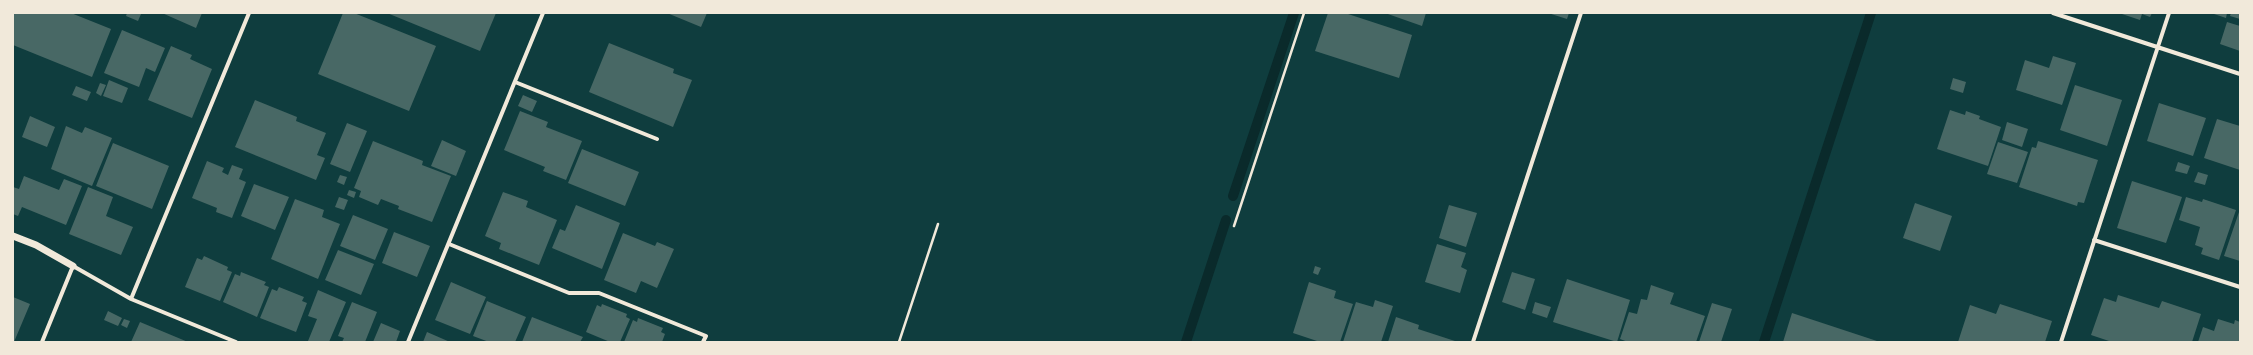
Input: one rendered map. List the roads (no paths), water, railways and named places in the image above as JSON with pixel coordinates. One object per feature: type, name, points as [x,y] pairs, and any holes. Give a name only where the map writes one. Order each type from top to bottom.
[{"type":"street","points":[[131,299],[249,13]]},
{"type":"street","points":[[408,342],[543,13]]},
{"type":"street","points":[[1473,342],[1581,13]]},
{"type":"street","points":[[2053,13],[2240,74]]},
{"type":"street","points":[[2061,342],[2168,13]]},
{"type":"street","points":[[515,82],[657,139]]},
{"type":"street","points":[[13,236],[36,245],[131,299],[236,342]]},
{"type":"street","points":[[2094,240],[2240,287]]},
{"type":"street","points":[[449,244],[569,293],[599,293],[706,336],[703,342]]},
{"type":"street","points":[[42,342],[73,266]]},
{"type":"waterway","points":[[1233,196],[1294,13]]},
{"type":"waterway","points":[[1764,342],[1871,13]]},
{"type":"waterway","points":[[1186,342],[1226,220]]}]
